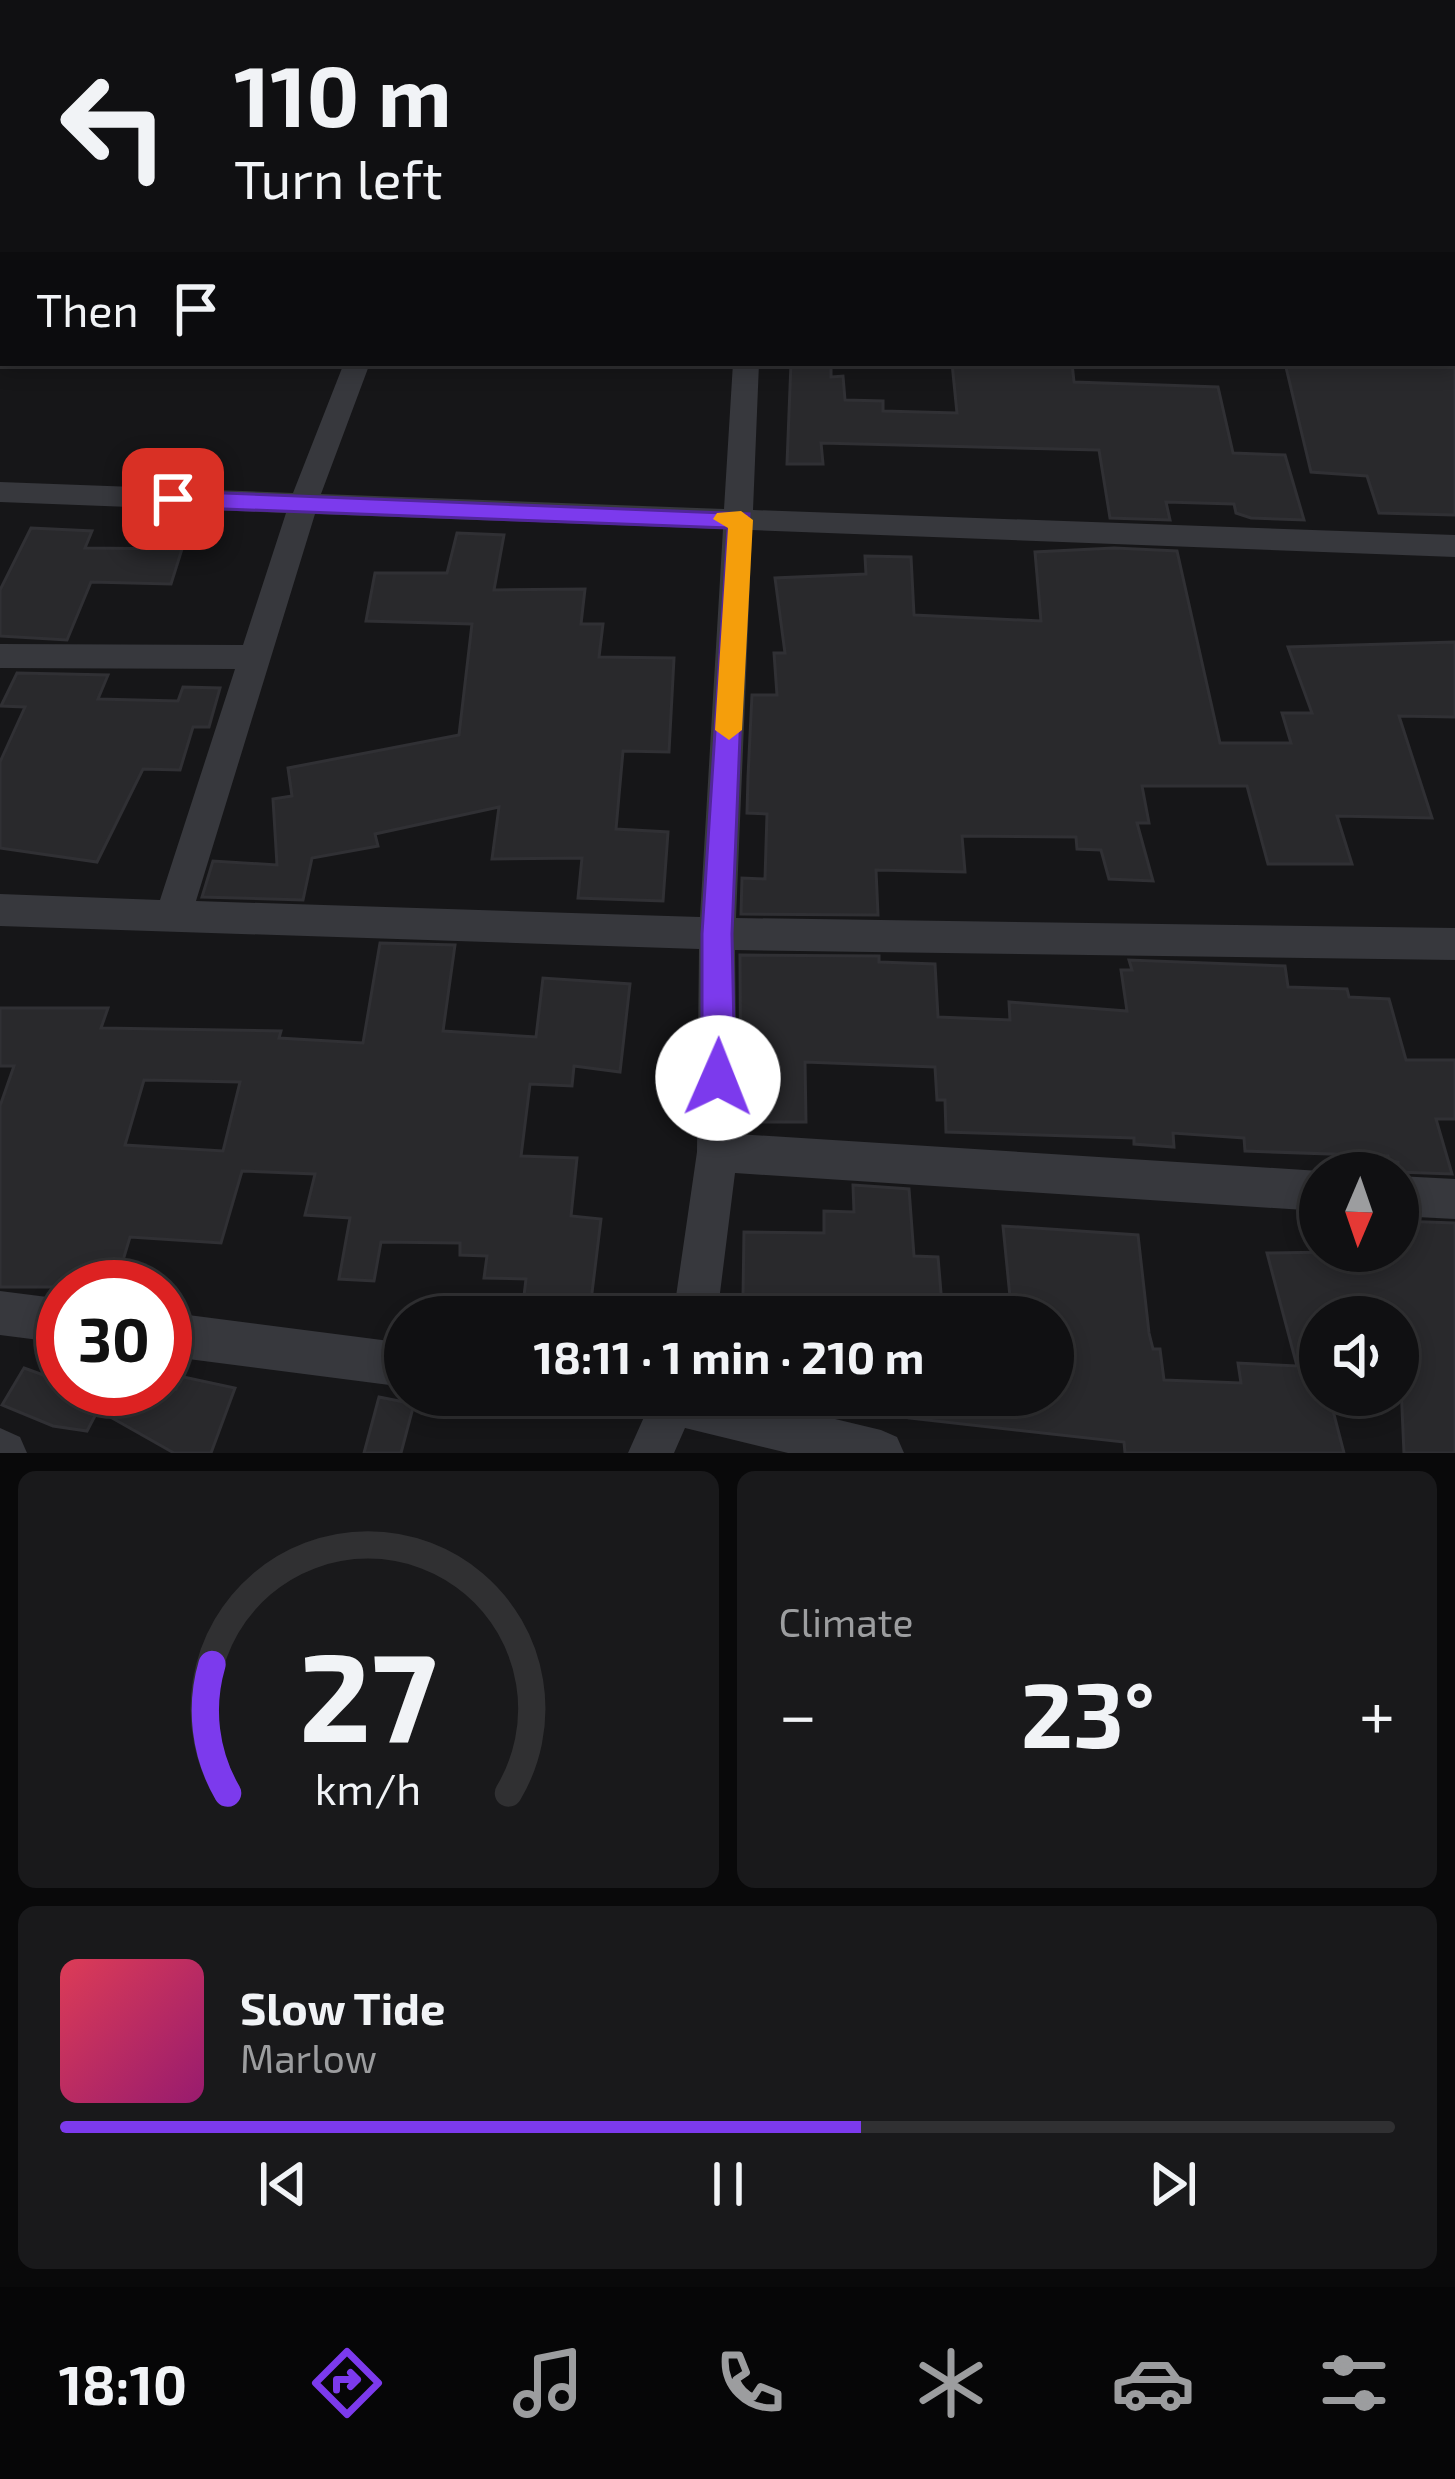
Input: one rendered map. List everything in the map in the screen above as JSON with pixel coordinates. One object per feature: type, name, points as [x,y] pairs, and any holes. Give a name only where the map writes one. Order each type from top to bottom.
[{"type":"street","points":[[173,916],[303,504],[355,366]]},
{"type":"street","points":[[698,1296],[717,1152],[717,934],[746,366]]},
{"type":"street","points":[[0,492],[1455,546]]},
{"type":"street","points":[[0,656],[253,657]]},
{"type":"street","points":[[0,910],[717,934],[1455,944]]},
{"type":"street","points":[[717,1152],[1299,1190]]},
{"type":"street","points":[[1419,1197],[1455,1199]]},
{"type":"street","points":[[0,1313],[36,1318]]},
{"type":"street","points":[[192,1337],[384,1362]]},
{"type":"street","points":[[651,1453],[660,1416]]},
{"type":"street","points":[[741,1416],[881,1453]]},
{"type":"building","points":[[791,366],[831,366],[831,377],[843,376],[845,400],[883,401],[883,411],[957,413],[952,366],[1072,366],[1074,382],[1218,387],[1233,453],[1285,455],[1304,520],[1251,518],[1236,513],[1234,504],[1166,502],[1170,520],[1110,518],[1099,450],[821,443],[823,464],[787,464]]},
{"type":"building","points":[[1286,366],[1455,366],[1455,515],[1379,513],[1367,476],[1311,472]]},
{"type":"building","points":[[31,528],[92,531],[85,548],[182,549],[171,584],[91,582],[67,640],[0,636],[0,590]]},
{"type":"building","points":[[457,533],[504,535],[494,590],[585,589],[581,624],[603,624],[599,657],[674,658],[669,752],[623,751],[616,829],[668,832],[663,901],[578,898],[582,858],[492,859],[499,807],[375,834],[378,846],[312,858],[303,900],[202,897],[213,861],[277,865],[273,799],[292,796],[288,768],[459,735],[472,624],[366,621],[375,573],[447,573]]},
{"type":"building","points":[[1177,551],[1220,743],[1291,743],[1282,713],[1312,713],[1288,647],[1455,642],[1455,717],[1399,716],[1432,818],[1337,816],[1352,864],[1268,864],[1247,786],[1142,786],[1149,823],[1137,823],[1153,881],[1109,879],[1101,850],[1077,849],[1076,837],[962,836],[965,872],[876,870],[878,915],[741,914],[742,878],[765,879],[767,814],[747,813],[748,777],[752,695],[777,695],[774,653],[785,653],[775,578],[866,574],[865,556],[911,557],[914,615],[1041,621],[1035,552]]},
{"type":"building","points":[[17,673],[108,675],[98,699],[178,701],[183,687],[220,688],[209,727],[193,727],[180,770],[143,769],[97,862],[0,848],[0,762],[25,707],[1,706]]},
{"type":"building","points":[[380,943],[455,945],[443,1031],[536,1037],[543,978],[630,984],[620,1072],[574,1066],[572,1086],[530,1084],[521,1156],[577,1158],[571,1216],[601,1219],[592,1296],[524,1296],[526,1279],[484,1278],[487,1256],[460,1255],[460,1243],[381,1242],[374,1281],[339,1279],[350,1218],[305,1215],[315,1174],[242,1171],[221,1243],[130,1237],[123,1260],[36,1260],[36,1287],[0,1287],[0,1106],[14,1066],[0,1066],[0,1008],[108,1008],[101,1028],[281,1031],[279,1038],[363,1043]],"holes":[[[144,1080],[240,1082],[223,1151],[125,1145]]]},
{"type":"building","points":[[740,955],[879,956],[879,962],[935,964],[938,1017],[1010,1020],[1009,1002],[1127,1011],[1121,970],[1132,970],[1129,960],[1285,966],[1288,987],[1347,989],[1349,997],[1389,999],[1406,1060],[1455,1060],[1455,1119],[1436,1119],[1452,1174],[1419,1173],[1419,1152],[1245,1151],[1244,1138],[1173,1133],[1174,1147],[1134,1144],[1134,1138],[946,1132],[945,1100],[937,1100],[935,1067],[805,1062],[806,1122],[741,1122]]},
{"type":"building","points":[[853,1185],[909,1189],[914,1256],[938,1257],[941,1296],[743,1296],[744,1232],[824,1233],[824,1211],[854,1212]]},
{"type":"building","points":[[1419,1222],[1455,1223],[1455,1453],[1404,1453],[1402,1416],[1419,1416],[1419,1296],[1299,1296],[1299,1416],[1334,1416],[1344,1453],[1125,1453],[1124,1442],[909,1418],[1074,1416],[1074,1296],[1010,1296],[1003,1226],[1138,1235],[1149,1333],[1153,1349],[1160,1349],[1164,1380],[1241,1383],[1238,1363],[1297,1366],[1267,1253],[1299,1253],[1299,1272],[1419,1272]]},
{"type":"building","points":[[24,1368],[36,1372],[36,1416],[95,1416],[87,1431],[53,1426],[2,1405]]},
{"type":"building","points":[[192,1379],[235,1388],[211,1453],[174,1453],[109,1416],[192,1416]]},
{"type":"building","points":[[379,1397],[384,1398],[384,1416],[411,1416],[401,1453],[364,1453]]},
{"type":"slow traffic","points":[[725,519],[741,520],[729,730]]},
{"type":"route","points":[[173,499],[741,520],[717,934],[718,1078]]}]
